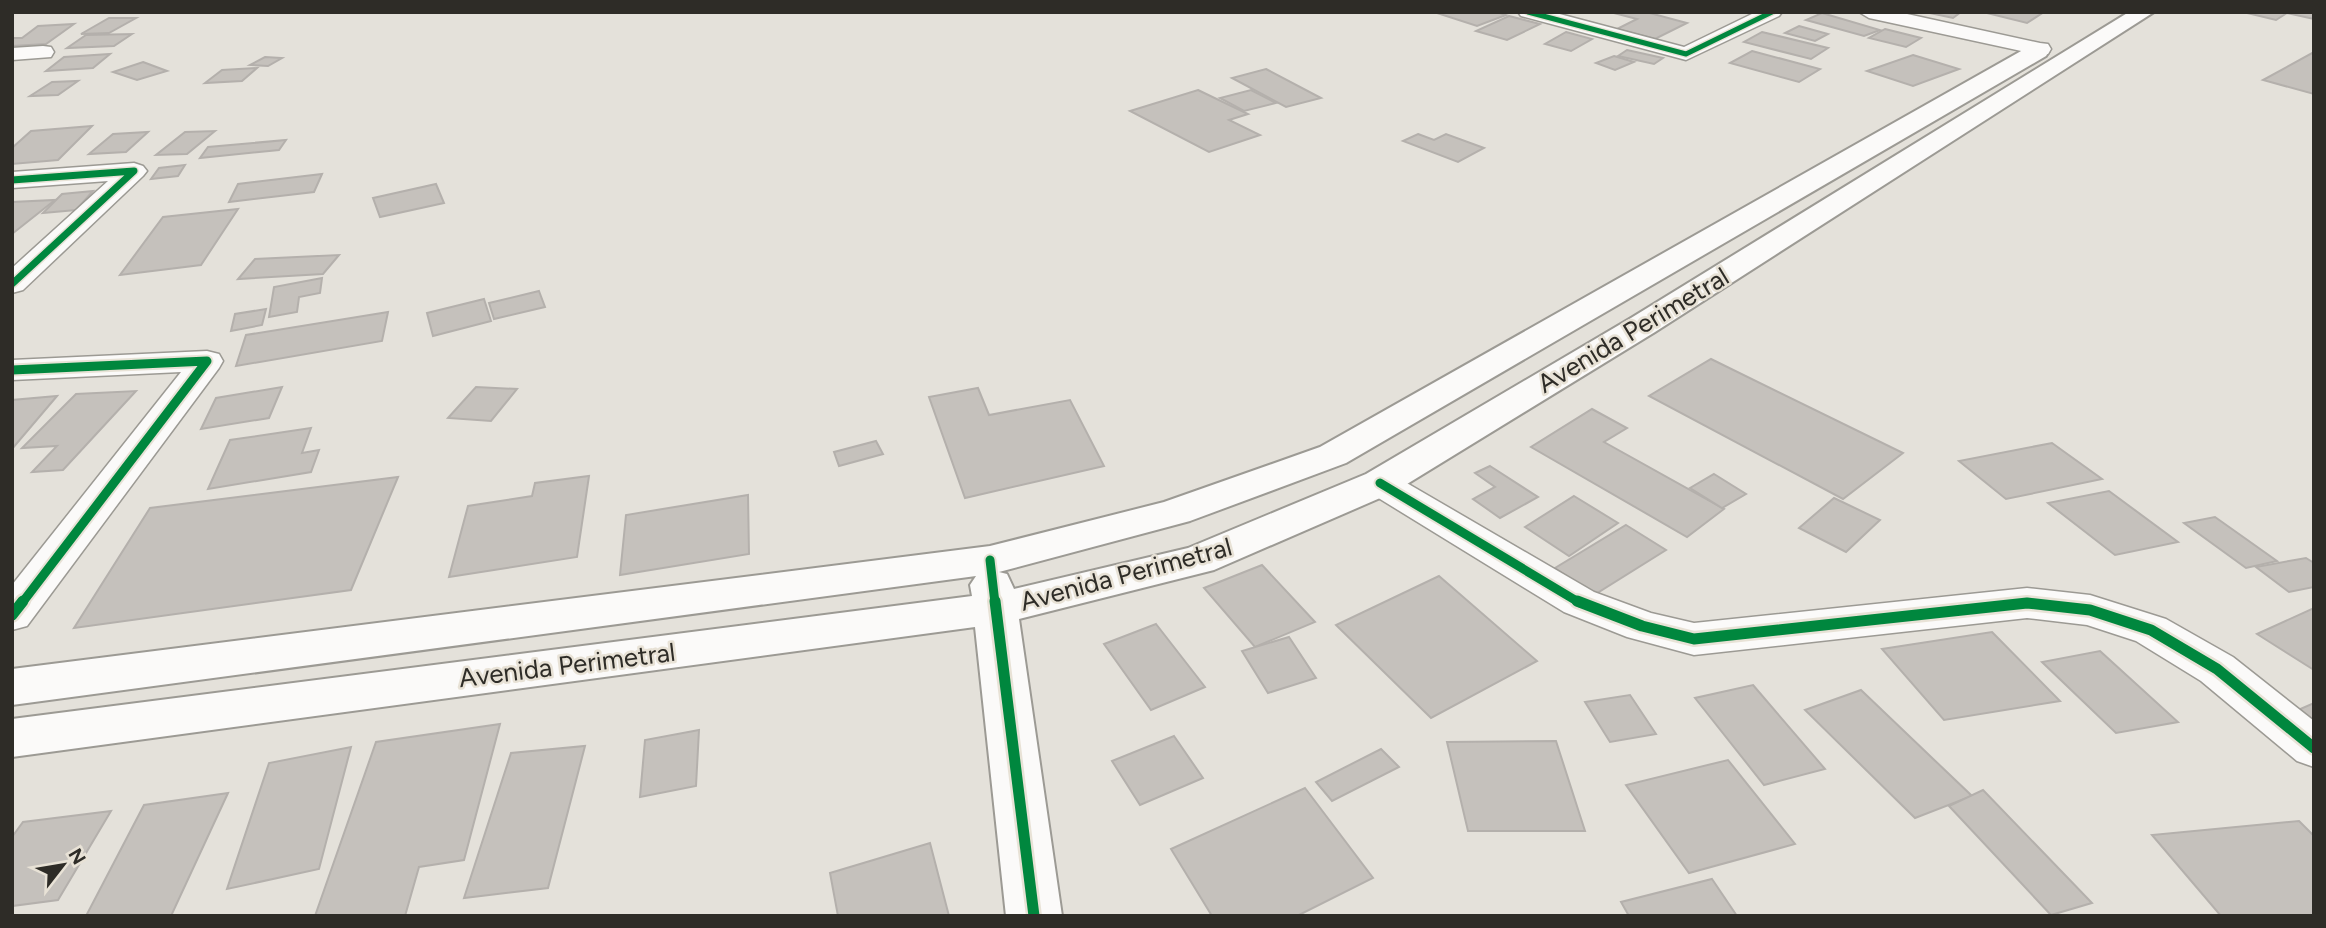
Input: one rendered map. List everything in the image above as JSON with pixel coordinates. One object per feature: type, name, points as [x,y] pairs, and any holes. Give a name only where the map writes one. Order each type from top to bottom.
[{"type":"main road","name":"Avenida Perimetral","points":[[12,687],[990,559],[1176,512],[1333,455],[2040,49],[2099,12]]},
{"type":"main road","name":"Avenida Perimetral","points":[[12,738],[994,609],[1199,559],[1380,483],[1654,318],[2144,12]]},
{"type":"main road","points":[[990,559],[994,609],[1034,916]]},
{"type":"street","points":[[1528,12],[1686,54],[1772,12]]},
{"type":"street","points":[[1868,12],[2040,49]]},
{"type":"street","points":[[12,54],[43,52]]},
{"type":"street","points":[[12,180],[134,171],[12,284]]},
{"type":"street","points":[[12,370],[207,361],[12,615]]},
{"type":"street","points":[[1380,483],[1578,602],[1642,626],[1694,639],[2027,603],[2090,610],[2151,630],[2217,669],[2314,748]]},
{"type":"building","points":[[1496,12],[1506,15],[1477,26],[1440,14]]},
{"type":"building","points":[[1610,12],[1646,12],[1687,23],[1655,39],[1617,29],[1637,19]]},
{"type":"building","points":[[1925,12],[1961,12],[1953,18]]},
{"type":"building","points":[[1983,12],[2044,12],[2027,23]]},
{"type":"building","points":[[2243,12],[2314,12],[2314,19],[2287,13],[2276,20]]},
{"type":"building","points":[[1822,13],[1880,30],[1864,36],[1806,20]]},
{"type":"building","points":[[1509,16],[1540,24],[1507,40],[1476,31]]},
{"type":"building","points":[[109,18],[136,18],[109,33],[81,34]]},
{"type":"building","points":[[74,24],[46,44],[12,46],[12,38],[22,38],[38,26]]},
{"type":"building","points":[[1799,26],[1828,34],[1815,41],[1785,33]]},
{"type":"building","points":[[1885,29],[1921,38],[1906,47],[1869,38]]},
{"type":"building","points":[[1566,32],[1592,39],[1571,51],[1545,44]]},
{"type":"building","points":[[1762,32],[1828,48],[1811,59],[1744,42]]},
{"type":"building","points":[[132,34],[114,46],[67,48],[86,35]]},
{"type":"building","points":[[1627,50],[1663,58],[1654,64],[1618,56]]},
{"type":"building","points":[[1752,51],[1820,69],[1799,82],[1730,63]]},
{"type":"building","points":[[2314,52],[2314,94],[2263,80]]},
{"type":"building","points":[[110,54],[93,68],[46,71],[64,57]]},
{"type":"building","points":[[1913,55],[1959,69],[1913,86],[1867,71]]},
{"type":"building","points":[[1614,56],[1634,62],[1615,70],[1596,63]]},
{"type":"building","points":[[265,57],[282,58],[268,66],[250,65]]},
{"type":"building","points":[[143,62],[167,71],[137,80],[113,72]]},
{"type":"building","points":[[257,68],[242,81],[205,83],[222,70]]},
{"type":"building","points":[[1266,69],[1321,98],[1286,107],[1232,78]]},
{"type":"building","points":[[78,81],[58,95],[30,96],[52,82]]},
{"type":"building","points":[[1198,90],[1248,114],[1229,120],[1260,135],[1209,152],[1130,111]]},
{"type":"building","points":[[1251,90],[1276,103],[1244,111],[1220,98]]},
{"type":"building","points":[[92,126],[58,160],[12,164],[12,148],[31,131]]},
{"type":"building","points":[[215,131],[187,154],[156,155],[185,132]]},
{"type":"building","points":[[148,132],[126,152],[89,154],[113,134]]},
{"type":"building","points":[[1418,134],[1434,140],[1446,134],[1484,148],[1458,162],[1403,141]]},
{"type":"building","points":[[286,140],[279,150],[200,158],[208,147]]},
{"type":"building","points":[[185,165],[178,176],[151,179],[159,168]]},
{"type":"building","points":[[322,174],[314,192],[229,202],[238,184]]},
{"type":"building","points":[[436,184],[444,203],[380,217],[373,198]]},
{"type":"building","points":[[93,191],[76,210],[43,213],[62,194]]},
{"type":"building","points":[[55,200],[12,234],[12,202]]},
{"type":"building","points":[[238,209],[201,265],[120,275],[163,217]]},
{"type":"building","points":[[339,255],[323,274],[238,279],[255,259]]},
{"type":"building","points":[[322,278],[320,293],[299,297],[297,312],[269,317],[274,287]]},
{"type":"building","points":[[539,291],[545,307],[494,319],[489,303]]},
{"type":"building","points":[[484,299],[491,321],[433,336],[427,313]]},
{"type":"building","points":[[266,309],[262,325],[231,331],[235,314]]},
{"type":"building","points":[[388,312],[382,341],[236,366],[246,335]]},
{"type":"building","points":[[1711,359],[1903,453],[1843,499],[1649,396]]},
{"type":"building","points":[[282,387],[269,418],[201,429],[216,398]]},
{"type":"building","points":[[476,387],[517,389],[491,421],[448,418]]},
{"type":"building","points":[[978,388],[989,415],[1070,400],[1104,466],[965,498],[929,397]]},
{"type":"building","points":[[136,391],[63,470],[32,472],[57,446],[22,448],[76,394]]},
{"type":"building","points":[[57,396],[12,449],[12,400]]},
{"type":"building","points":[[1592,409],[1627,428],[1604,442],[1724,509],[1687,537],[1531,447]]},
{"type":"building","points":[[311,428],[302,453],[319,450],[311,472],[208,489],[230,440]]},
{"type":"building","points":[[876,441],[883,454],[839,466],[834,452]]},
{"type":"building","points":[[2052,443],[2102,479],[2006,499],[1959,461]]},
{"type":"building","points":[[1490,466],[1538,497],[1500,518],[1473,499],[1495,487],[1475,473]]},
{"type":"building","points":[[1714,474],[1746,494],[1722,508],[1690,488]]},
{"type":"building","points":[[589,476],[577,557],[449,577],[468,506],[532,496],[535,483]]},
{"type":"building","points":[[398,477],[351,590],[74,628],[150,508]]},
{"type":"building","points":[[2109,491],[2178,542],[2115,555],[2048,503]]},
{"type":"building","points":[[748,495],[749,554],[620,575],[626,515]]},
{"type":"building","points":[[1574,496],[1618,523],[1569,556],[1525,527]]},
{"type":"building","points":[[1834,498],[1880,520],[1846,552],[1799,528]]},
{"type":"building","points":[[2215,517],[2277,561],[2246,568],[2184,523]]},
{"type":"building","points":[[1626,525],[1666,550],[1594,595],[1555,568]]},
{"type":"building","points":[[2306,558],[2314,563],[2314,587],[2289,592],[2256,567]]},
{"type":"building","points":[[1262,565],[1315,622],[1255,647],[1204,588]]},
{"type":"building","points":[[1439,576],[1537,661],[1431,718],[1336,625]]},
{"type":"building","points":[[2314,608],[2314,670],[2257,634]]},
{"type":"building","points":[[1156,624],[1205,687],[1151,710],[1104,644]]},
{"type":"building","points":[[1992,632],[2060,701],[1944,720],[1882,649]]},
{"type":"building","points":[[1289,637],[1316,678],[1268,693],[1242,651]]},
{"type":"building","points":[[2100,651],[2178,722],[2116,733],[2042,662]]},
{"type":"building","points":[[1753,685],[1825,769],[1764,785],[1695,698]]},
{"type":"building","points":[[1861,690],[1972,796],[1915,818],[1805,710]]},
{"type":"building","points":[[1630,695],[1656,734],[1610,742],[1585,702]]},
{"type":"building","points":[[2314,703],[2314,731],[2289,714]]},
{"type":"building","points":[[500,724],[464,860],[419,867],[405,916],[315,916],[376,742]]},
{"type":"building","points":[[699,730],[696,786],[640,797],[645,740]]},
{"type":"building","points":[[1174,736],[1203,778],[1140,805],[1112,761]]},
{"type":"building","points":[[1556,741],[1585,831],[1468,831],[1447,742]]},
{"type":"building","points":[[585,746],[548,888],[464,898],[511,753]]},
{"type":"building","points":[[351,747],[319,869],[227,889],[269,763]]},
{"type":"building","points":[[1381,749],[1399,767],[1332,801],[1316,782]]},
{"type":"building","points":[[1728,760],[1795,844],[1689,873],[1626,785]]},
{"type":"building","points":[[1305,788],[1373,878],[1297,916],[1212,916],[1171,849]]},
{"type":"building","points":[[1983,790],[2092,903],[2051,915],[1949,806]]},
{"type":"building","points":[[228,793],[171,916],[86,916],[144,805]]},
{"type":"building","points":[[111,811],[58,900],[12,906],[12,837],[23,822]]},
{"type":"building","points":[[2299,821],[2314,836],[2314,916],[2221,916],[2152,835]]},
{"type":"building","points":[[930,843],[949,916],[838,916],[830,873]]},
{"type":"building","points":[[1712,879],[1737,916],[1629,916],[1621,902]]},
{"type":"cycle path","points":[[1528,12],[1686,54],[1772,12]]},
{"type":"cycle path","points":[[12,180],[134,171],[12,284]]},
{"type":"cycle path","points":[[12,370],[207,361],[12,615]]},
{"type":"cycle path","points":[[1380,483],[1579,602],[1642,626],[1694,639],[2027,603],[2090,610],[2151,630],[2217,669],[2314,748]]},
{"type":"cycle path","points":[[990,560],[1034,916]]}]
